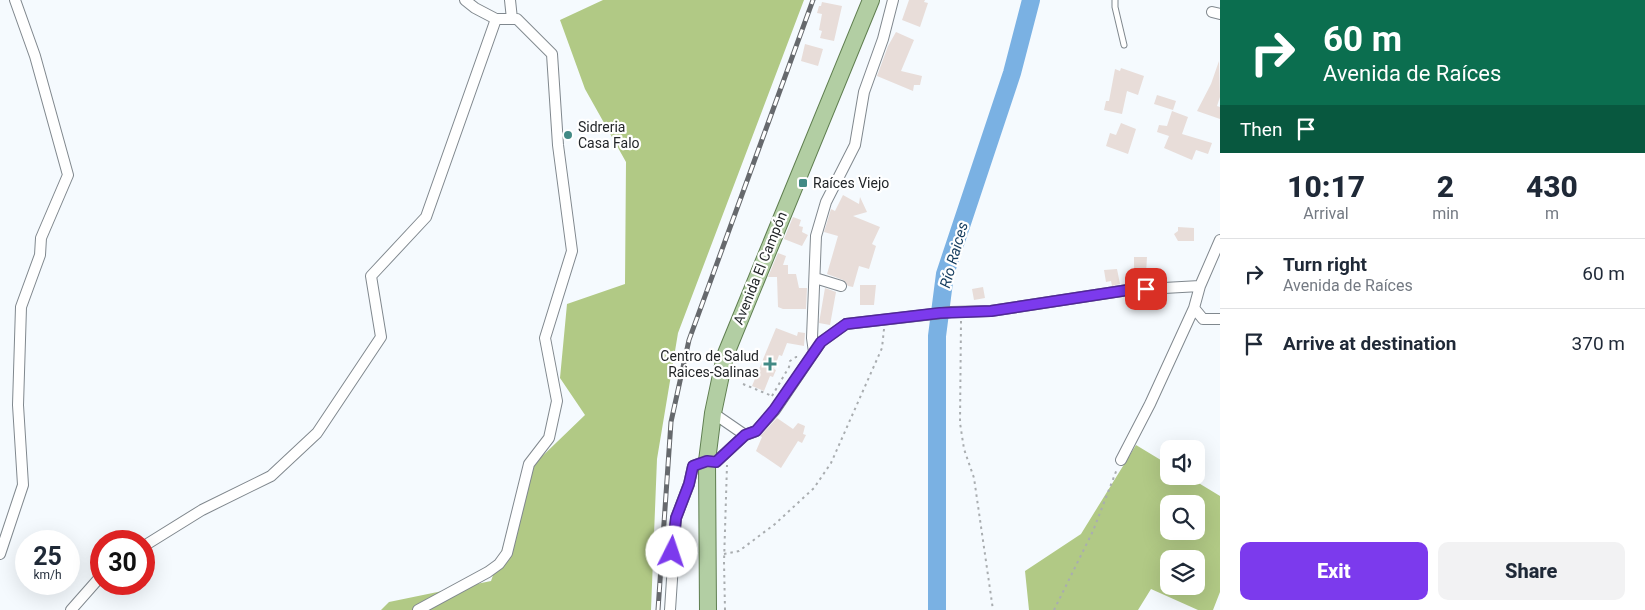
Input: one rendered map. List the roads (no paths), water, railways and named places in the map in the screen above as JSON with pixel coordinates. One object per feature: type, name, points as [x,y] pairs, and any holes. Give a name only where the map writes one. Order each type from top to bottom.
[{"type":"main road","name":"Avenida El Campón","points":[[708,610],[707,461],[713,413],[725,356],[871,0]]},
{"type":"street","points":[[0,554],[23,485],[18,405],[21,307],[40,255],[41,238],[68,175],[35,56],[15,0]]},
{"type":"street","points":[[418,610],[488,572],[499,564],[507,553],[528,464],[549,438],[556,401],[545,338],[572,251],[558,145],[552,54],[517,19],[496,19],[475,8],[465,0]]},
{"type":"street","points":[[510,0],[512,19]]},
{"type":"street","points":[[814,352],[812,338],[816,236],[826,202],[854,145],[864,92],[883,39],[893,0]]},
{"type":"street","points":[[155,539],[202,510],[271,476],[317,433],[381,336],[371,276],[426,217],[496,19]]},
{"type":"street","points":[[1121,460],[1150,404],[1194,308],[1200,286],[1219,244]]},
{"type":"street","points":[[815,278],[840,286]]},
{"type":"street","points":[[670,610],[676,518],[689,484],[693,466],[707,461],[716,462],[745,435],[756,431],[774,410],[821,342],[846,324],[928,314],[991,311],[1128,290],[1200,286]]},
{"type":"street","points":[[1194,308],[1203,319],[1220,319]]},
{"type":"street","points":[[713,413],[745,435]]},
{"type":"street","points":[[71,610],[90,588]]},
{"type":"lane","points":[[1115,0],[1124,46]]},
{"type":"waterway","name":"Río Raices","points":[[937,610],[937,336],[945,274],[1012,73],[1031,0]]},
{"type":"railway","points":[[658,610],[671,422],[689,340],[813,0]]},
{"type":"place","name":"Sidreria Casa Falo","points":[[568,135]]},
{"type":"place","name":"Raíces Viejo","points":[[803,183]]},
{"type":"place","name":"Centro de Salud Raices-Salinas","points":[[770,364]]}]
